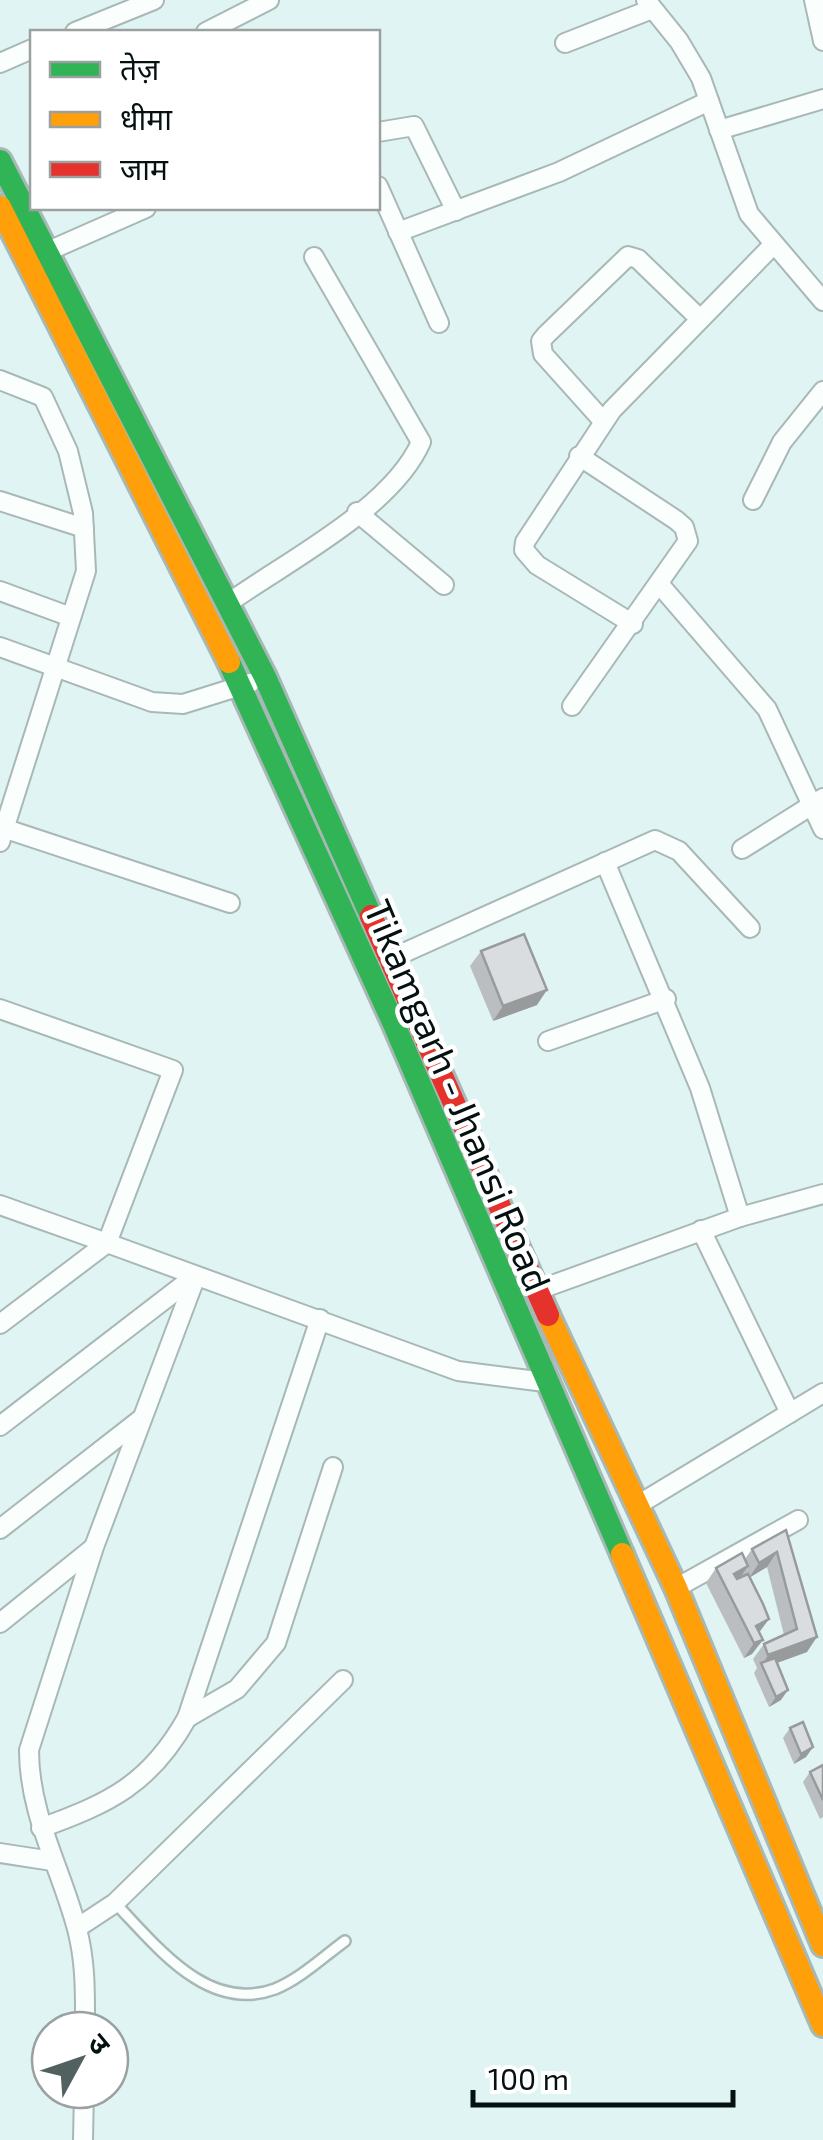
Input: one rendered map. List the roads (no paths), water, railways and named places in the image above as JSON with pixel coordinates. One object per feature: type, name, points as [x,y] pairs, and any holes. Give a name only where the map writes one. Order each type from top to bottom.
[{"type":"street","points":[[81,30],[154,0]]},
{"type":"street","points":[[210,30],[269,0]]},
{"type":"street","points":[[814,0],[823,41]]},
{"type":"street","points":[[564,43],[649,4],[691,58],[750,214],[823,301]]},
{"type":"street","points":[[0,62],[30,50]]},
{"type":"street","points":[[720,130],[823,99]]},
{"type":"street","points":[[398,232],[629,142],[709,102]]},
{"type":"street","points":[[380,132],[414,126],[456,211]]},
{"type":"street","points":[[0,161],[265,677],[388,960],[676,1588],[823,1945]]},
{"type":"street","points":[[380,191],[439,323]]},
{"type":"street","name":"Tikamgarh - Jhansi Road","points":[[0,207],[241,686],[638,1587],[823,2024]]},
{"type":"street","points":[[46,252],[141,210]]},
{"type":"street","points":[[633,624],[537,564],[524,550],[525,542],[603,420],[774,244]]},
{"type":"street","points":[[603,420],[543,354],[541,341],[546,335],[628,256],[638,259],[700,319]]},
{"type":"street","points":[[227,604],[357,512],[395,478],[419,448],[422,437],[314,258]]},
{"type":"street","points":[[0,380],[43,397],[68,451],[84,528],[86,571],[1,833],[230,902]]},
{"type":"street","points":[[753,500],[782,442],[823,391]]},
{"type":"street","points":[[572,706],[688,541],[684,527],[579,456]]},
{"type":"street","points":[[0,500],[84,528]]},
{"type":"street","points":[[357,512],[444,585]]},
{"type":"street","points":[[660,585],[767,709],[817,802],[823,829]]},
{"type":"street","points":[[0,591],[70,617]]},
{"type":"street","points":[[0,647],[152,702],[184,704],[265,677]]},
{"type":"street","points":[[742,849],[817,802]]},
{"type":"street","points":[[388,960],[604,862],[662,840],[679,851],[750,928]]},
{"type":"street","points":[[604,862],[666,998],[700,1088],[740,1217]]},
{"type":"street","points":[[548,1042],[666,998]]},
{"type":"street","points":[[0,1009],[173,1070],[107,1243],[0,1324]]},
{"type":"street","points":[[540,1289],[701,1230],[823,1194]]},
{"type":"street","points":[[0,1205],[458,1371],[545,1382]]},
{"type":"street","points":[[476,1221],[504,1210]]},
{"type":"street","points":[[701,1230],[790,1413]]},
{"type":"street","points":[[85,2010],[86,1974],[77,1928],[29,1782],[29,1750],[94,1547],[196,1276]]},
{"type":"street","points":[[0,1426],[196,1276]]},
{"type":"street","points":[[42,1828],[92,1810],[128,1790],[170,1748],[186,1718],[320,1318]]},
{"type":"street","points":[[636,1506],[823,1392]]},
{"type":"street","points":[[0,1529],[143,1418]]},
{"type":"street","points":[[186,1718],[237,1688],[276,1643],[334,1468]]},
{"type":"street","points":[[676,1588],[798,1520]]},
{"type":"street","points":[[0,1623],[94,1547]]},
{"type":"street","points":[[77,1928],[115,1903],[343,1680]]},
{"type":"street","points":[[0,1853],[52,1861]]},
{"type":"street","points":[[83,2140],[84,2110]]},
{"type":"lane","points":[[115,1903],[170,1959],[214,1990],[246,1994],[274,1989],[345,1941]]}]
